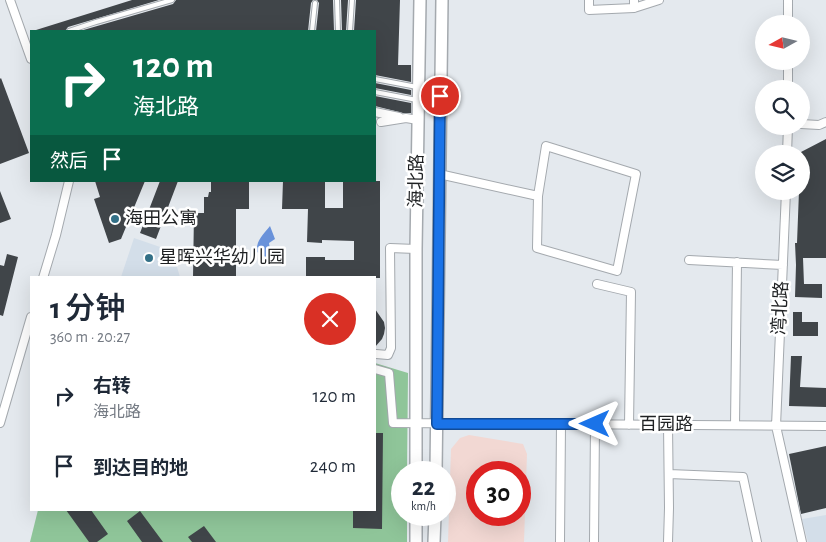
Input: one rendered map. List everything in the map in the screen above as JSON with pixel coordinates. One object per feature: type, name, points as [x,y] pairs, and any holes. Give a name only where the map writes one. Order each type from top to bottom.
[{"type":"street","points":[[10,0],[29,45]]},
{"type":"street","name":"海北路","points":[[416,461],[416,249],[420,0]]},
{"type":"street","name":"海北路","points":[[436,461],[442,0]]},
{"type":"street","points":[[589,0],[590,10],[659,0]]},
{"type":"street","points":[[788,0],[788,15]]},
{"type":"street","points":[[376,112],[418,120]]},
{"type":"street","points":[[381,122],[406,118]]},
{"type":"street","points":[[810,124],[819,125],[826,122]]},
{"type":"street","points":[[546,146],[636,174],[617,271],[537,248],[538,196],[546,146]]},
{"type":"street","points":[[439,174],[538,196]]},
{"type":"street","points":[[44,276],[69,182]]},
{"type":"street","name":"湾北路","points":[[786,200],[776,426],[802,542]]},
{"type":"street","points":[[376,354],[388,355],[391,348],[390,248],[416,249]]},
{"type":"street","points":[[689,260],[784,265]]},
{"type":"street","points":[[735,425],[737,262]]},
{"type":"street","points":[[597,284],[631,292],[629,425]]},
{"type":"street","points":[[0,423],[30,320]]},
{"type":"street","name":"百园路","points":[[376,369],[389,373],[393,423],[826,426]]},
{"type":"street","points":[[560,542],[561,424]]},
{"type":"street","points":[[594,542],[595,424]]},
{"type":"street","points":[[668,425],[668,542]]},
{"type":"street","points":[[669,474],[744,477],[757,542]]},
{"type":"street","points":[[416,526],[416,542]]},
{"type":"street","points":[[434,542],[435,526]]},
{"type":"lane","points":[[72,30],[172,0]]},
{"type":"lane","points":[[337,0],[338,30]]},
{"type":"lane","points":[[350,30],[352,0]]},
{"type":"lane","points":[[312,30],[315,3]]},
{"type":"lane","points":[[376,79],[419,87]]},
{"type":"lane","points":[[376,92],[419,101]]},
{"type":"shaded area","name":"星晖兴华幼儿园","points":[[134,238],[166,249],[177,267],[180,276],[121,276]]},
{"type":"shaded area","points":[[469,435],[523,444],[527,454],[527,461],[466,461],[466,526],[525,526],[524,542],[448,542],[449,526],[456,526],[456,461],[451,461],[451,449],[460,438]]},
{"type":"shaded area","points":[[826,515],[826,542],[808,542],[802,519]]},
{"type":"green space","points":[[376,363],[408,373],[407,461],[391,461],[391,526],[407,526],[407,542],[30,542],[38,511],[376,511]]},
{"type":"water","points":[[270,226],[275,239],[269,243],[270,250],[274,254],[272,260],[257,252],[259,241]]},
{"type":"building","points":[[132,0],[159,0],[68,27],[66,30],[36,30]]},
{"type":"building","points":[[176,0],[313,0],[308,30],[83,30],[173,4]]},
{"type":"building","points":[[317,0],[333,0],[334,30],[316,30],[319,3]]},
{"type":"building","points":[[341,0],[348,0],[346,30],[342,30]]},
{"type":"building","points":[[356,0],[400,0],[398,65],[411,65],[411,82],[376,75],[376,30],[354,30]]},
{"type":"building","points":[[0,79],[29,153],[0,164]]},
{"type":"building","points":[[376,83],[411,90],[411,95],[376,88]]},
{"type":"building","points":[[376,96],[411,103],[411,113],[403,113],[376,106]]},
{"type":"building","points":[[826,139],[826,258],[803,258],[804,284],[822,284],[822,298],[795,297],[795,243],[797,243],[799,200],[810,200],[810,147]]},
{"type":"building","points":[[380,181],[380,278],[376,278],[376,276],[306,276],[306,257],[325,257],[325,260],[354,260],[354,241],[322,240],[322,243],[307,242],[308,209],[282,209],[283,182],[325,182],[325,208],[343,208],[343,182]]},
{"type":"building","name":"海田公寓","points":[[95,182],[145,182],[121,239],[109,243],[94,199],[100,197]]},
{"type":"building","points":[[160,182],[178,182],[156,239],[140,233]]},
{"type":"building","points":[[211,182],[249,182],[249,209],[236,209],[236,276],[193,276],[194,213],[204,213],[204,197],[208,197],[209,192],[211,192]]},
{"type":"building","points":[[0,191],[11,219],[0,223]]},
{"type":"building","points":[[7,254],[18,257],[3,316],[0,315],[0,265],[4,266]]},
{"type":"building","points":[[376,310],[384,322],[385,328],[382,339],[376,346]]},
{"type":"building","points":[[793,312],[802,312],[802,322],[818,322],[818,336],[793,336]]},
{"type":"building","points":[[791,356],[802,356],[800,387],[826,388],[826,407],[789,406]]},
{"type":"building","points":[[376,433],[383,433],[382,529],[353,528],[353,511],[376,511]]},
{"type":"building","points":[[826,446],[826,508],[801,514],[789,454]]},
{"type":"building","points":[[67,511],[92,511],[108,534],[97,542],[89,542]]},
{"type":"building","points":[[140,511],[163,542],[142,542],[127,521]]},
{"type":"building","points":[[204,526],[216,542],[192,542],[188,537]]},
{"type":"place","name":"海田公寓","points":[[115,219]]},
{"type":"place","name":"星晖兴华幼儿园","points":[[149,258]]},
{"type":"route","points":[[440,96],[437,424],[595,424]]}]
